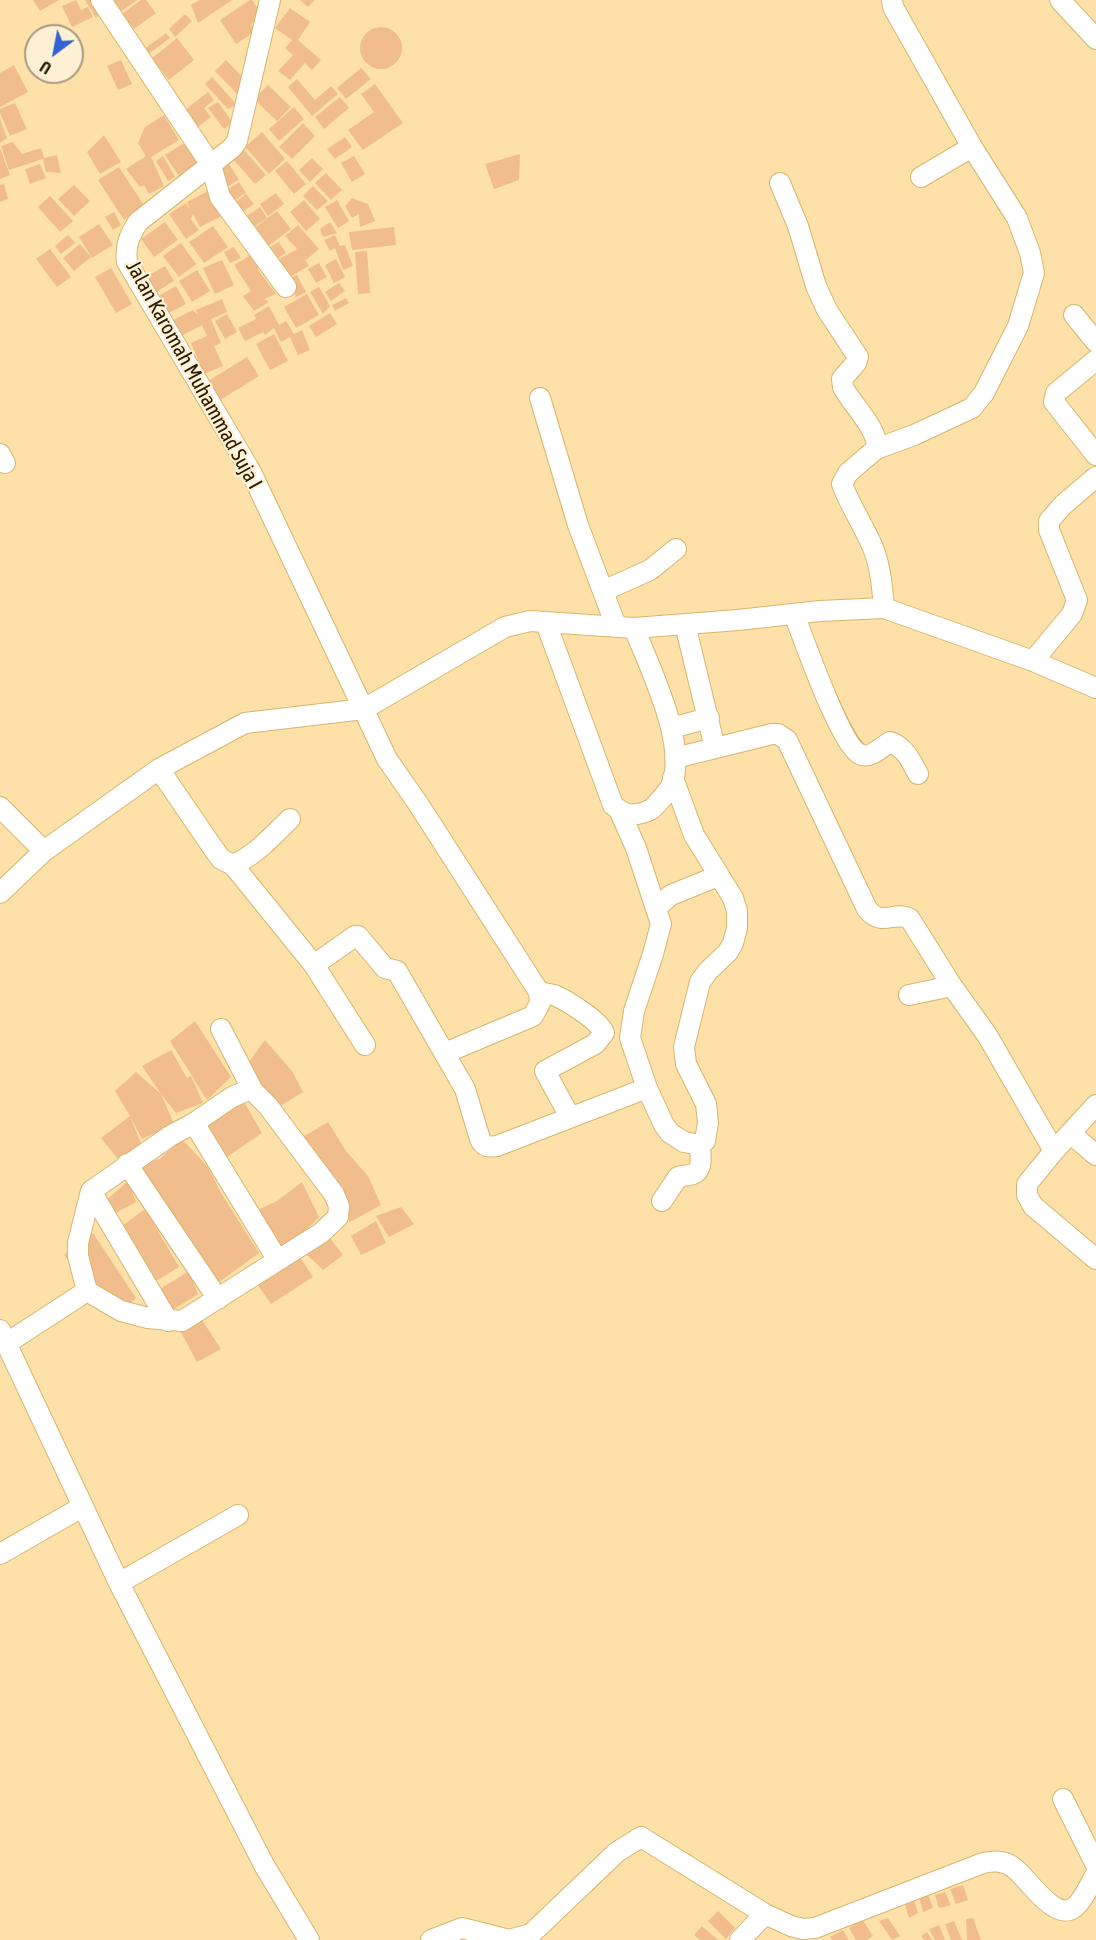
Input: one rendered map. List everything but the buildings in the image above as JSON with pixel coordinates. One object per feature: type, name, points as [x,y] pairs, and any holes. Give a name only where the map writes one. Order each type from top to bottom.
[{"type":"street","points":[[101,0],[211,165],[220,197],[286,287]]},
{"type":"street","name":"Jalan Karomah Muhammad Suja I","points":[[270,0],[240,134],[232,148],[138,222],[129,236],[126,251],[127,262],[251,472],[387,759],[539,992]]},
{"type":"street","points":[[884,608],[880,570],[870,540],[842,484],[848,473],[876,449],[914,435],[972,408],[984,393],[1018,326],[1034,273],[1030,253],[1017,218],[972,147],[893,7],[892,0]]},
{"type":"street","points":[[1060,0],[1096,39]]},
{"type":"street","points":[[921,177],[972,147]]},
{"type":"street","points":[[780,183],[798,226],[816,286],[827,310],[858,357],[856,363],[842,379],[843,387],[874,433],[878,444],[876,449]]},
{"type":"street","points":[[1074,315],[1096,342]]},
{"type":"street","points":[[1096,360],[1056,393],[1054,402],[1096,455]]},
{"type":"street","points":[[540,398],[578,525],[603,591],[625,627],[666,709],[671,728],[675,758],[671,787],[654,807],[645,812],[629,816],[620,812],[613,805],[546,623]]},
{"type":"street","points":[[1033,661],[1071,614],[1077,600],[1049,530],[1049,521],[1063,505],[1096,477]]},
{"type":"street","points":[[603,591],[650,570],[676,549]]},
{"type":"street","points":[[0,892],[44,851],[159,769],[245,723],[364,709],[505,627],[530,621],[625,627],[685,624],[862,607],[884,608],[1033,661],[1096,687]]},
{"type":"street","points":[[794,614],[837,722],[852,747],[863,756],[873,754],[893,742],[907,755],[918,774]]},
{"type":"street","points":[[685,624],[715,748]]},
{"type":"street","points":[[671,728],[709,718]]},
{"type":"street","points":[[675,758],[772,734],[777,734],[787,740],[867,909],[877,917],[886,919],[901,916],[910,919],[952,986],[987,1035],[1054,1150]]},
{"type":"street","points":[[159,769],[221,859],[233,865],[314,965],[365,1045]]},
{"type":"street","points":[[620,812],[636,848],[661,924],[634,1011],[630,1038],[647,1088],[664,1125],[670,1133],[684,1142],[699,1145],[705,1141],[708,1123],[706,1104],[686,1064],[684,1047],[700,982],[728,952],[737,928],[737,911],[733,898],[694,835],[673,778]]},
{"type":"street","points":[[0,807],[44,851]]},
{"type":"street","points":[[233,865],[272,837],[290,819]]},
{"type":"street","points":[[656,908],[671,895],[718,876]]},
{"type":"street","points":[[314,965],[355,936],[360,937],[385,968],[395,969],[402,976],[465,1089],[482,1144],[489,1147],[497,1146],[647,1088]]},
{"type":"street","points":[[909,995],[952,986]]},
{"type":"street","points":[[446,1053],[533,1016],[540,1003],[539,992],[554,995],[595,1021],[602,1027],[604,1033],[595,1044],[545,1071],[570,1118]]},
{"type":"street","points":[[221,1029],[253,1091],[268,1106],[334,1194],[339,1206],[338,1217],[321,1233],[182,1321],[168,1321],[121,1311],[87,1291],[78,1256],[78,1243],[91,1191],[170,1136],[232,1097],[246,1091],[253,1091]]},
{"type":"street","points":[[1096,1105],[1054,1150],[1027,1184],[1027,1195],[1033,1206],[1096,1259]]},
{"type":"street","points":[[194,1123],[278,1259]]},
{"type":"street","points":[[1070,1133],[1096,1155]]},
{"type":"street","points":[[662,1202],[678,1177],[694,1174],[697,1171],[700,1165],[699,1145]]},
{"type":"street","points":[[128,1164],[218,1299]]},
{"type":"street","points":[[91,1191],[168,1321]]},
{"type":"street","points":[[87,1291],[3,1336],[119,1583],[264,1865],[309,1940]]},
{"type":"street","points":[[0,1554],[82,1507]]},
{"type":"street","points":[[119,1583],[238,1515]]},
{"type":"street","points":[[1063,1799],[1096,1865]]},
{"type":"street","points":[[431,1940],[462,1928],[509,1940],[531,1934],[617,1852],[641,1838],[756,1931],[809,1934],[815,1928],[983,1863],[994,1861],[1004,1862],[1014,1867],[1052,1907],[1070,1909],[1077,1905],[1096,1874]]}]
